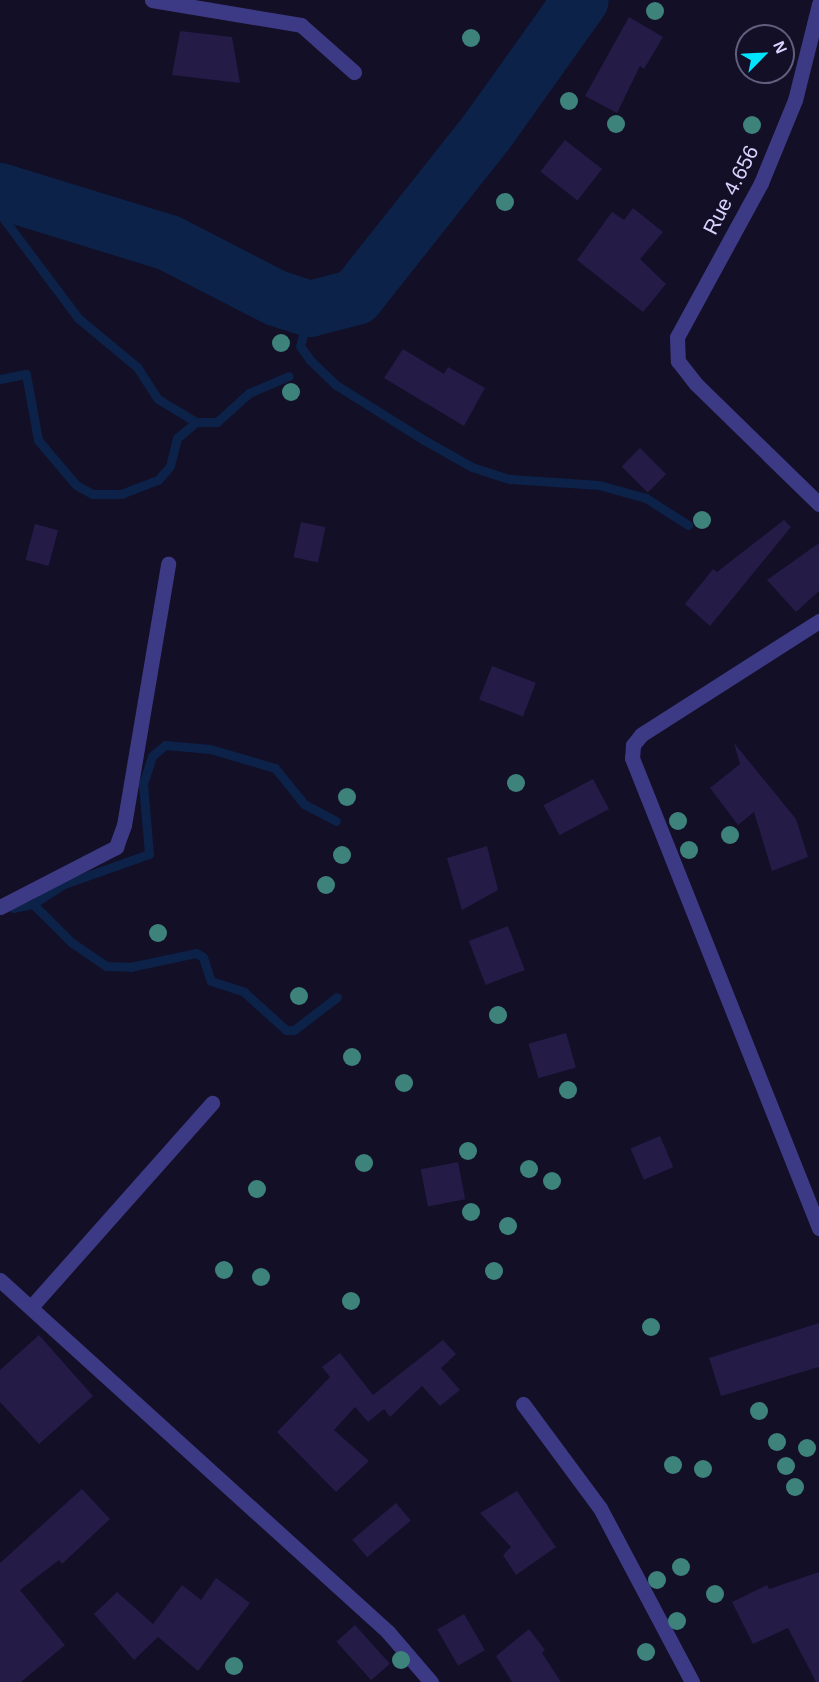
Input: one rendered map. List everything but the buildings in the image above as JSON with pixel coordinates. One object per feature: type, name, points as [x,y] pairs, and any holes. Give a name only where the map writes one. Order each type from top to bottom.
[{"type":"street","points":[[152,0],[301,25],[354,72]]},
{"type":"street","name":"Rue 4.656","points":[[819,4],[795,100],[761,183],[677,337],[678,362],[696,384],[819,504]]},
{"type":"street","points":[[0,907],[116,847],[124,825],[168,564]]},
{"type":"street","points":[[819,621],[641,735],[633,745],[633,758],[819,1228]]},
{"type":"street","points":[[31,1307],[212,1103]]},
{"type":"street","points":[[0,1280],[388,1632],[431,1682]]},
{"type":"street","points":[[523,1404],[600,1508],[692,1682]]},
{"type":"waterway","points":[[0,191],[169,243],[276,298],[310,309],[356,297],[486,133],[581,0]]},
{"type":"waterway","points":[[0,214],[78,318],[137,367],[158,399],[196,422],[217,422],[249,393],[289,376]]},
{"type":"waterway","points":[[310,309],[300,346],[310,360],[336,385],[424,440],[472,467],[510,479],[599,485],[646,498],[688,525]]},
{"type":"waterway","points":[[0,379],[26,374],[38,440],[76,485],[92,494],[121,494],[158,480],[170,466],[177,438],[196,422]]},
{"type":"waterway","points":[[33,904],[64,884],[149,854],[143,784],[152,756],[165,745],[210,749],[275,768],[304,804],[336,821]]},
{"type":"waterway","points":[[13,908],[33,904],[71,942],[106,966],[130,967],[196,953],[203,957],[211,981],[244,992],[286,1030],[294,1030],[337,997]]}]
